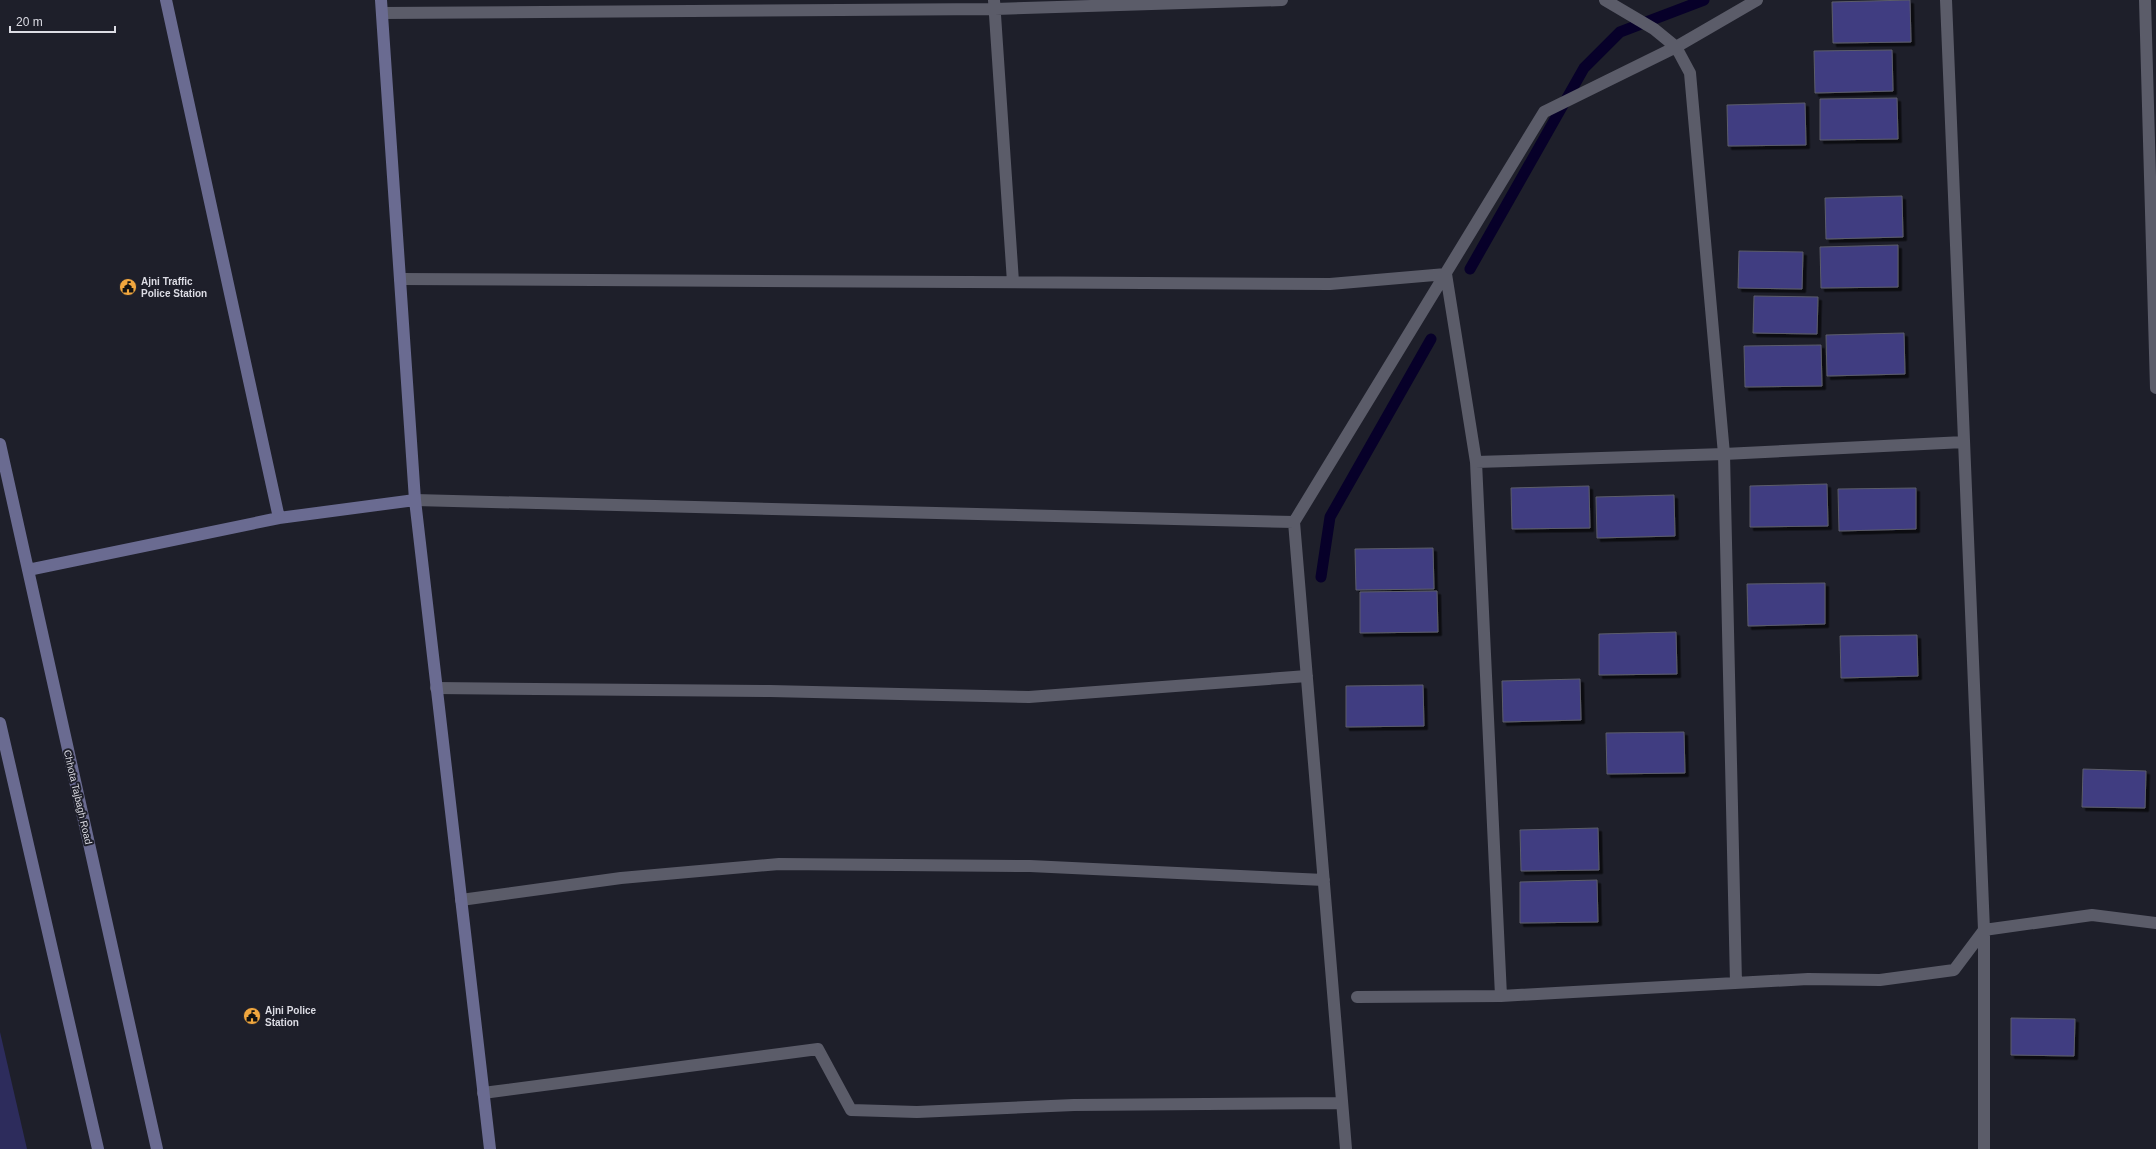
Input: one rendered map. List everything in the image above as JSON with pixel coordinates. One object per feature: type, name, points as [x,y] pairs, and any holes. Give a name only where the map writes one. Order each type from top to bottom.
[{"type":"street","points":[[166,0],[280,518]]},
{"type":"street","points":[[381,0],[415,500],[490,1149]]},
{"type":"street","points":[[382,13],[1282,0]]},
{"type":"street","points":[[1605,0],[1654,29],[1676,47],[1690,73],[1724,454],[1736,983]]},
{"type":"street","points":[[1346,1149],[1294,522],[1544,112],[1676,47],[1757,0]]},
{"type":"street","points":[[1946,0],[1984,930],[1984,1149]]},
{"type":"street","points":[[2145,0],[2156,388]]},
{"type":"street","points":[[995,5],[1013,282]]},
{"type":"street","points":[[400,279],[1330,284],[1446,274]]},
{"type":"street","points":[[1446,274],[1476,462],[1501,996]]},
{"type":"street","points":[[1476,462],[1724,454],[1964,442]]},
{"type":"street","name":"Chhota Tajbagh Road","points":[[0,444],[157,1149]]},
{"type":"street","points":[[28,570],[280,518],[415,500],[1294,522]]},
{"type":"street","points":[[436,688],[770,691],[1029,696],[1307,676]]},
{"type":"street","points":[[0,723],[98,1149]]},
{"type":"street","points":[[461,900],[622,878],[778,864],[1030,866],[1324,880]]},
{"type":"street","points":[[1357,996],[1501,996],[1808,978],[1880,980],[1954,970],[1984,930],[2092,915],[2156,923]]},
{"type":"street","points":[[483,1093],[818,1049],[850,1110],[916,1112],[1074,1105],[1342,1103]]},
{"type":"shaded area","points":[[0,1032],[27,1149],[0,1149]]},
{"type":"building","points":[[1910,0],[1911,42],[1833,43],[1832,2]]},
{"type":"building","points":[[1892,50],[1893,91],[1815,93],[1814,51]]},
{"type":"building","points":[[1897,98],[1898,139],[1820,140],[1820,99]]},
{"type":"building","points":[[1805,103],[1806,145],[1728,146],[1727,105]]},
{"type":"building","points":[[1902,196],[1903,237],[1826,239],[1825,198]]},
{"type":"building","points":[[1898,245],[1898,287],[1821,288],[1820,247]]},
{"type":"building","points":[[1739,251],[1803,252],[1802,289],[1738,288]]},
{"type":"building","points":[[1754,296],[1818,297],[1817,334],[1753,333]]},
{"type":"building","points":[[1904,333],[1905,374],[1827,376],[1826,335]]},
{"type":"building","points":[[1821,345],[1822,386],[1745,387],[1744,346]]},
{"type":"building","points":[[1827,484],[1828,526],[1750,527],[1750,486]]},
{"type":"building","points":[[1589,486],[1590,528],[1512,529],[1511,488]]},
{"type":"building","points":[[1916,488],[1916,529],[1839,531],[1838,489]]},
{"type":"building","points":[[1674,495],[1675,536],[1597,538],[1596,497]]},
{"type":"building","points":[[1433,548],[1434,589],[1356,590],[1355,549]]},
{"type":"building","points":[[1825,583],[1825,624],[1748,626],[1747,584]]},
{"type":"building","points":[[1437,591],[1438,632],[1360,633],[1360,592]]},
{"type":"building","points":[[1676,632],[1677,674],[1599,675],[1599,634]]},
{"type":"building","points":[[1917,635],[1918,676],[1841,678],[1840,636]]},
{"type":"building","points":[[1580,679],[1581,720],[1503,722],[1502,681]]},
{"type":"building","points":[[1423,685],[1424,726],[1346,727],[1346,686]]},
{"type":"building","points":[[1684,732],[1685,773],[1607,774],[1606,733]]},
{"type":"building","points":[[2083,769],[2146,771],[2145,808],[2082,807]]},
{"type":"building","points":[[1598,828],[1599,870],[1521,871],[1520,830]]},
{"type":"building","points":[[1597,880],[1598,922],[1520,923],[1520,882]]},
{"type":"building","points":[[2011,1018],[2075,1019],[2074,1056],[2011,1055]]},
{"type":"waterway","points":[[1470,269],[1584,68],[1620,32],[1704,0]]},
{"type":"waterway","points":[[1321,577],[1330,517],[1431,339]]},
{"type":"place","name":"Ajni Traffic Police Station","points":[[128,287]]},
{"type":"place","name":"Ajni Police Station","points":[[252,1016]]}]
